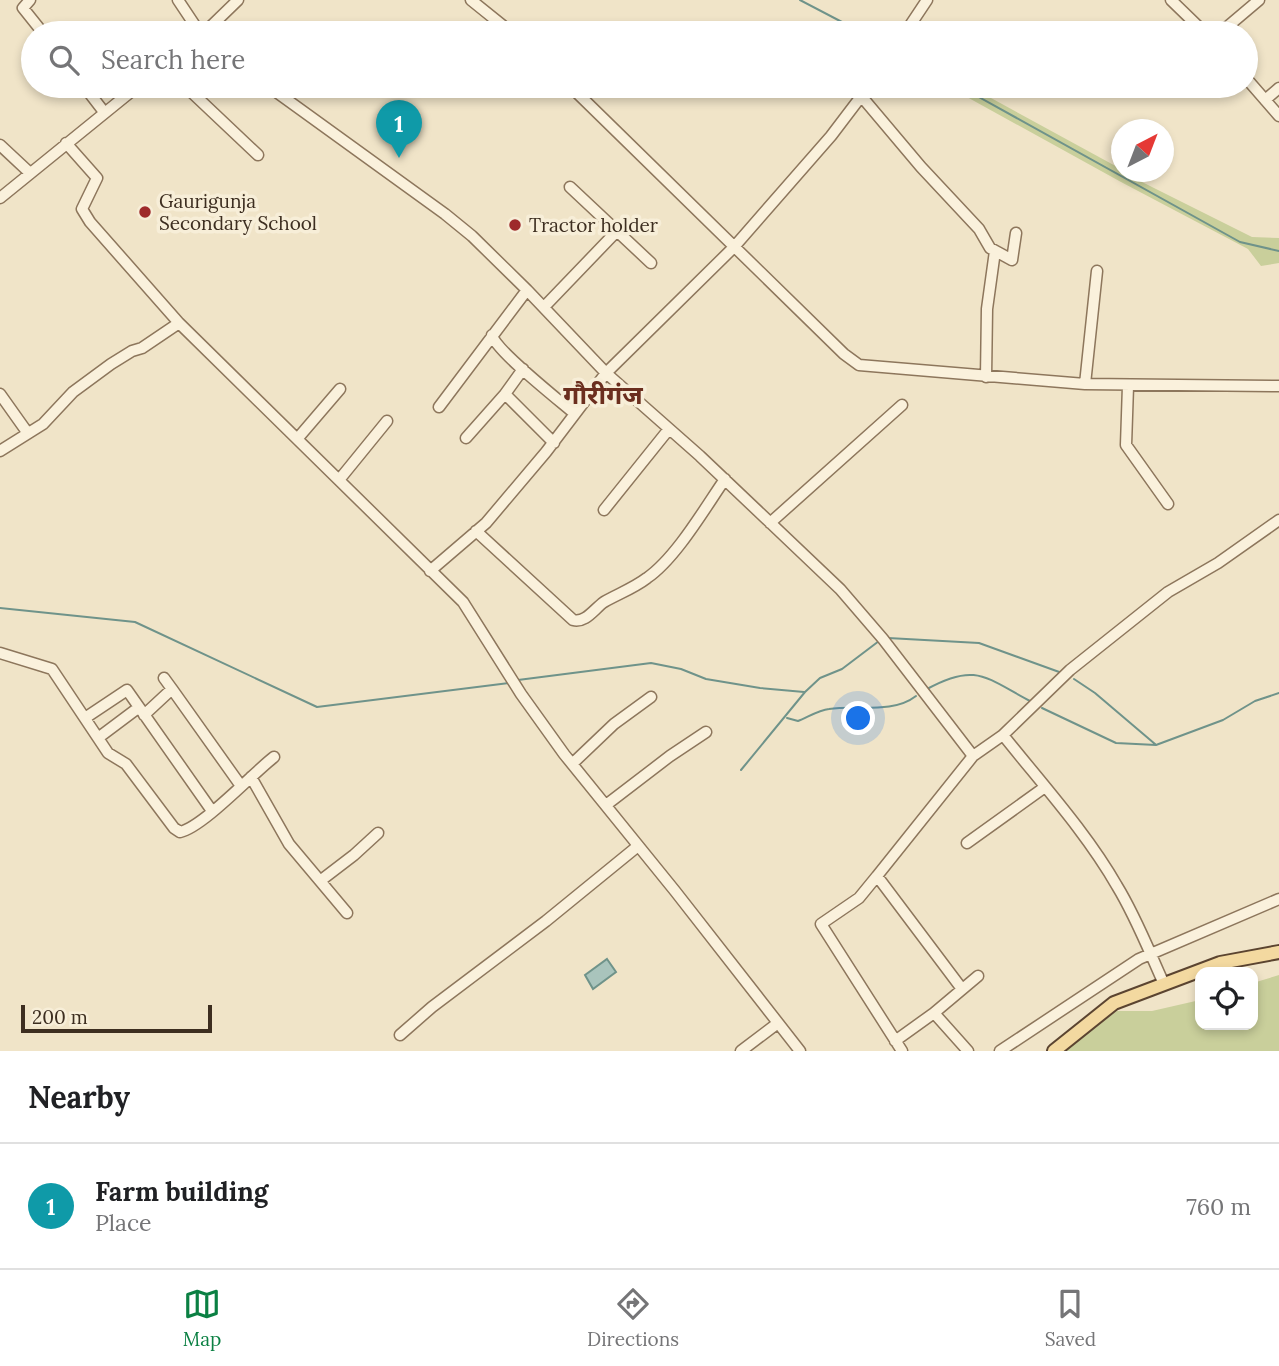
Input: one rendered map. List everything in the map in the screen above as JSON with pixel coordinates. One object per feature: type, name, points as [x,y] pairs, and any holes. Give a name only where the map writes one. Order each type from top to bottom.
[{"type":"main road","points":[[1054,1051],[1114,1003],[1220,964],[1279,952]]},
{"type":"street","points":[[30,0],[23,8],[33,21]]},
{"type":"street","points":[[178,0],[193,21]]},
{"type":"street","points":[[215,21],[238,0]]},
{"type":"street","points":[[471,0],[497,21]]},
{"type":"street","points":[[913,21],[927,0]]},
{"type":"street","points":[[1171,0],[1193,21]]},
{"type":"street","points":[[1234,21],[1259,0]]},
{"type":"street","points":[[1265,100],[1279,88]]},
{"type":"street","points":[[1258,92],[1279,116]]},
{"type":"street","points":[[93,98],[104,113]]},
{"type":"street","points":[[0,198],[123,98]]},
{"type":"street","points":[[198,98],[258,155]]},
{"type":"street","points":[[285,98],[472,236],[606,373],[725,479],[854,604],[973,757]]},
{"type":"street","points":[[582,98],[844,354],[859,365],[1085,384],[1279,386]]},
{"type":"street","points":[[430,571],[486,523],[554,443],[606,373],[734,247],[861,98]]},
{"type":"street","points":[[863,98],[921,167],[979,229],[990,248],[1012,260],[1016,233]]},
{"type":"street","points":[[66,144],[97,178],[82,209],[85,215],[179,323],[463,602],[521,694],[572,764],[800,1051]]},
{"type":"street","points":[[0,145],[30,173]]},
{"type":"street","points":[[570,187],[651,262]]},
{"type":"street","points":[[544,307],[617,231]]},
{"type":"street","points":[[986,377],[987,309],[995,251]]},
{"type":"street","points":[[1085,384],[1097,271]]},
{"type":"street","points":[[439,407],[527,290]]},
{"type":"street","points":[[0,451],[43,424],[73,392],[111,363],[142,348],[179,323]]},
{"type":"street","points":[[492,335],[494,341],[523,369],[575,414]]},
{"type":"street","points":[[466,438],[523,369]]},
{"type":"street","points":[[1128,386],[1126,445],[1168,504]]},
{"type":"street","points":[[298,438],[340,389]]},
{"type":"street","points":[[0,394],[27,432]]},
{"type":"street","points":[[505,394],[554,443]]},
{"type":"street","points":[[770,523],[902,405]]},
{"type":"street","points":[[339,480],[387,421]]},
{"type":"street","points":[[604,510],[669,429]]},
{"type":"street","points":[[476,531],[577,621],[583,620],[603,603],[648,578],[674,551],[725,479]]},
{"type":"street","points":[[902,1051],[821,924],[859,898],[973,757],[1003,735],[1070,670],[1168,592],[1218,563],[1279,520]]},
{"type":"street","points":[[0,653],[52,669],[108,753],[126,764],[174,828],[180,832],[187,831],[274,757]]},
{"type":"street","points":[[164,678],[241,786]]},
{"type":"street","points":[[98,738],[172,689]]},
{"type":"street","points":[[85,718],[125,690],[212,811]]},
{"type":"street","points":[[572,764],[614,724],[651,697]]},
{"type":"street","points":[[606,805],[670,756],[706,733]]},
{"type":"street","points":[[1003,735],[1116,883],[1164,984]]},
{"type":"street","points":[[251,777],[289,844],[347,913]]},
{"type":"street","points":[[967,844],[1045,787]]},
{"type":"street","points":[[320,881],[378,833]]},
{"type":"street","points":[[400,1035],[638,846]]},
{"type":"street","points":[[877,876],[962,989]]},
{"type":"street","points":[[1000,1051],[1104,981],[1150,954],[1279,899]]},
{"type":"street","points":[[895,1041],[978,976]]},
{"type":"street","points":[[934,1013],[968,1051]]},
{"type":"street","points":[[741,1051],[778,1023]]},
{"type":"green space","points":[[969,98],[991,98],[1111,164],[1111,176]]},
{"type":"green space","points":[[1121,182],[1142,182],[1252,237],[1279,238],[1279,263],[1261,266],[1248,249]]},
{"type":"green space","points":[[1279,975],[1279,1051],[1063,1051],[1117,1011],[1152,1011],[1195,1001],[1195,1030],[1258,1030],[1258,981]]},
{"type":"water","points":[[607,959],[616,972],[593,989],[585,975]]},
{"type":"waterway","points":[[800,0],[840,21]]},
{"type":"waterway","points":[[981,98],[1240,242],[1279,251]]},
{"type":"waterway","points":[[0,608],[135,622],[317,707],[509,683]]},
{"type":"waterway","points":[[888,638],[979,643],[1062,673]]},
{"type":"waterway","points":[[741,770],[805,692],[820,678],[842,669],[879,641]]},
{"type":"waterway","points":[[518,680],[651,663],[681,669],[706,679],[804,692]]},
{"type":"waterway","points":[[927,689],[958,676],[980,676],[1030,701]]},
{"type":"waterway","points":[[1074,679],[1095,693],[1155,744]]},
{"type":"waterway","points":[[1042,708],[1116,743],[1156,745],[1223,720],[1255,701],[1279,693]]},
{"type":"waterway","points":[[787,718],[798,721],[829,709],[886,707],[907,702],[916,696]]},
{"type":"place","name":"Farm building","points":[[399,158]]},
{"type":"place","name":"Gaurigunja Secondary School","points":[[145,212]]},
{"type":"place","name":"Tractor holder","points":[[515,225]]},
{"type":"district","name":"गौरीगंज","points":[[603,395]]}]
